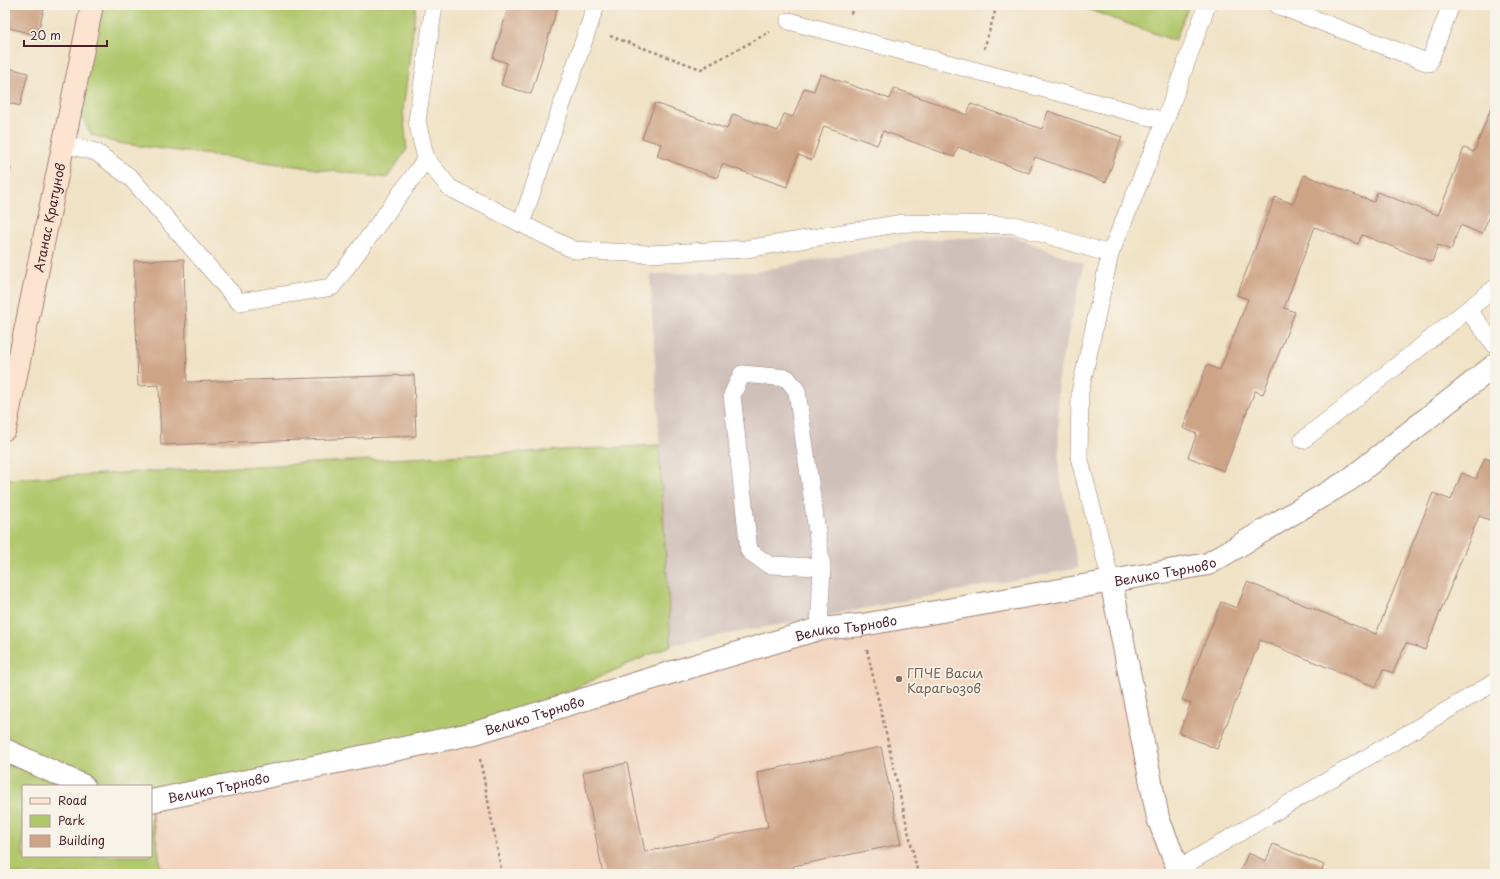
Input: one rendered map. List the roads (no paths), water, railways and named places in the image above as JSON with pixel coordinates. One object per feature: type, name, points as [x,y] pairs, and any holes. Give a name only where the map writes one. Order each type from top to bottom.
[{"type":"main road","name":"Атанас Кратунов","points":[[5,429],[92,5]]},
{"type":"street","name":"Велико Търново","points":[[152,801],[475,733],[819,629],[862,625],[1208,564],[1349,480],[1495,365]]},
{"type":"street","points":[[1111,581],[1158,818],[1180,871]]},
{"type":"street","points":[[5,750],[82,785]]},
{"type":"lane","points":[[434,5],[417,121],[426,159],[450,188],[574,250],[649,254],[746,249],[903,223],[1014,225],[1110,254]]},
{"type":"lane","points":[[521,224],[596,5]]},
{"type":"lane","points":[[1111,581],[1079,457],[1080,392],[1110,254],[1165,121],[1207,5]]},
{"type":"lane","points":[[1277,5],[1429,63],[1451,5]]},
{"type":"lane","points":[[789,21],[1165,121]]},
{"type":"lane","points":[[63,144],[96,152],[131,178],[239,302],[332,287],[426,159]]},
{"type":"lane","points":[[1303,440],[1495,288]]},
{"type":"lane","points":[[1468,310],[1495,345]]},
{"type":"lane","points":[[819,629],[822,567],[797,391],[787,378],[742,374],[732,395],[749,550],[769,565],[822,567]]},
{"type":"lane","points":[[1180,871],[1495,682]]},
{"type":"place","name":"ГПЧЕ Васил Карагьозов","points":[[899,679]]}]
